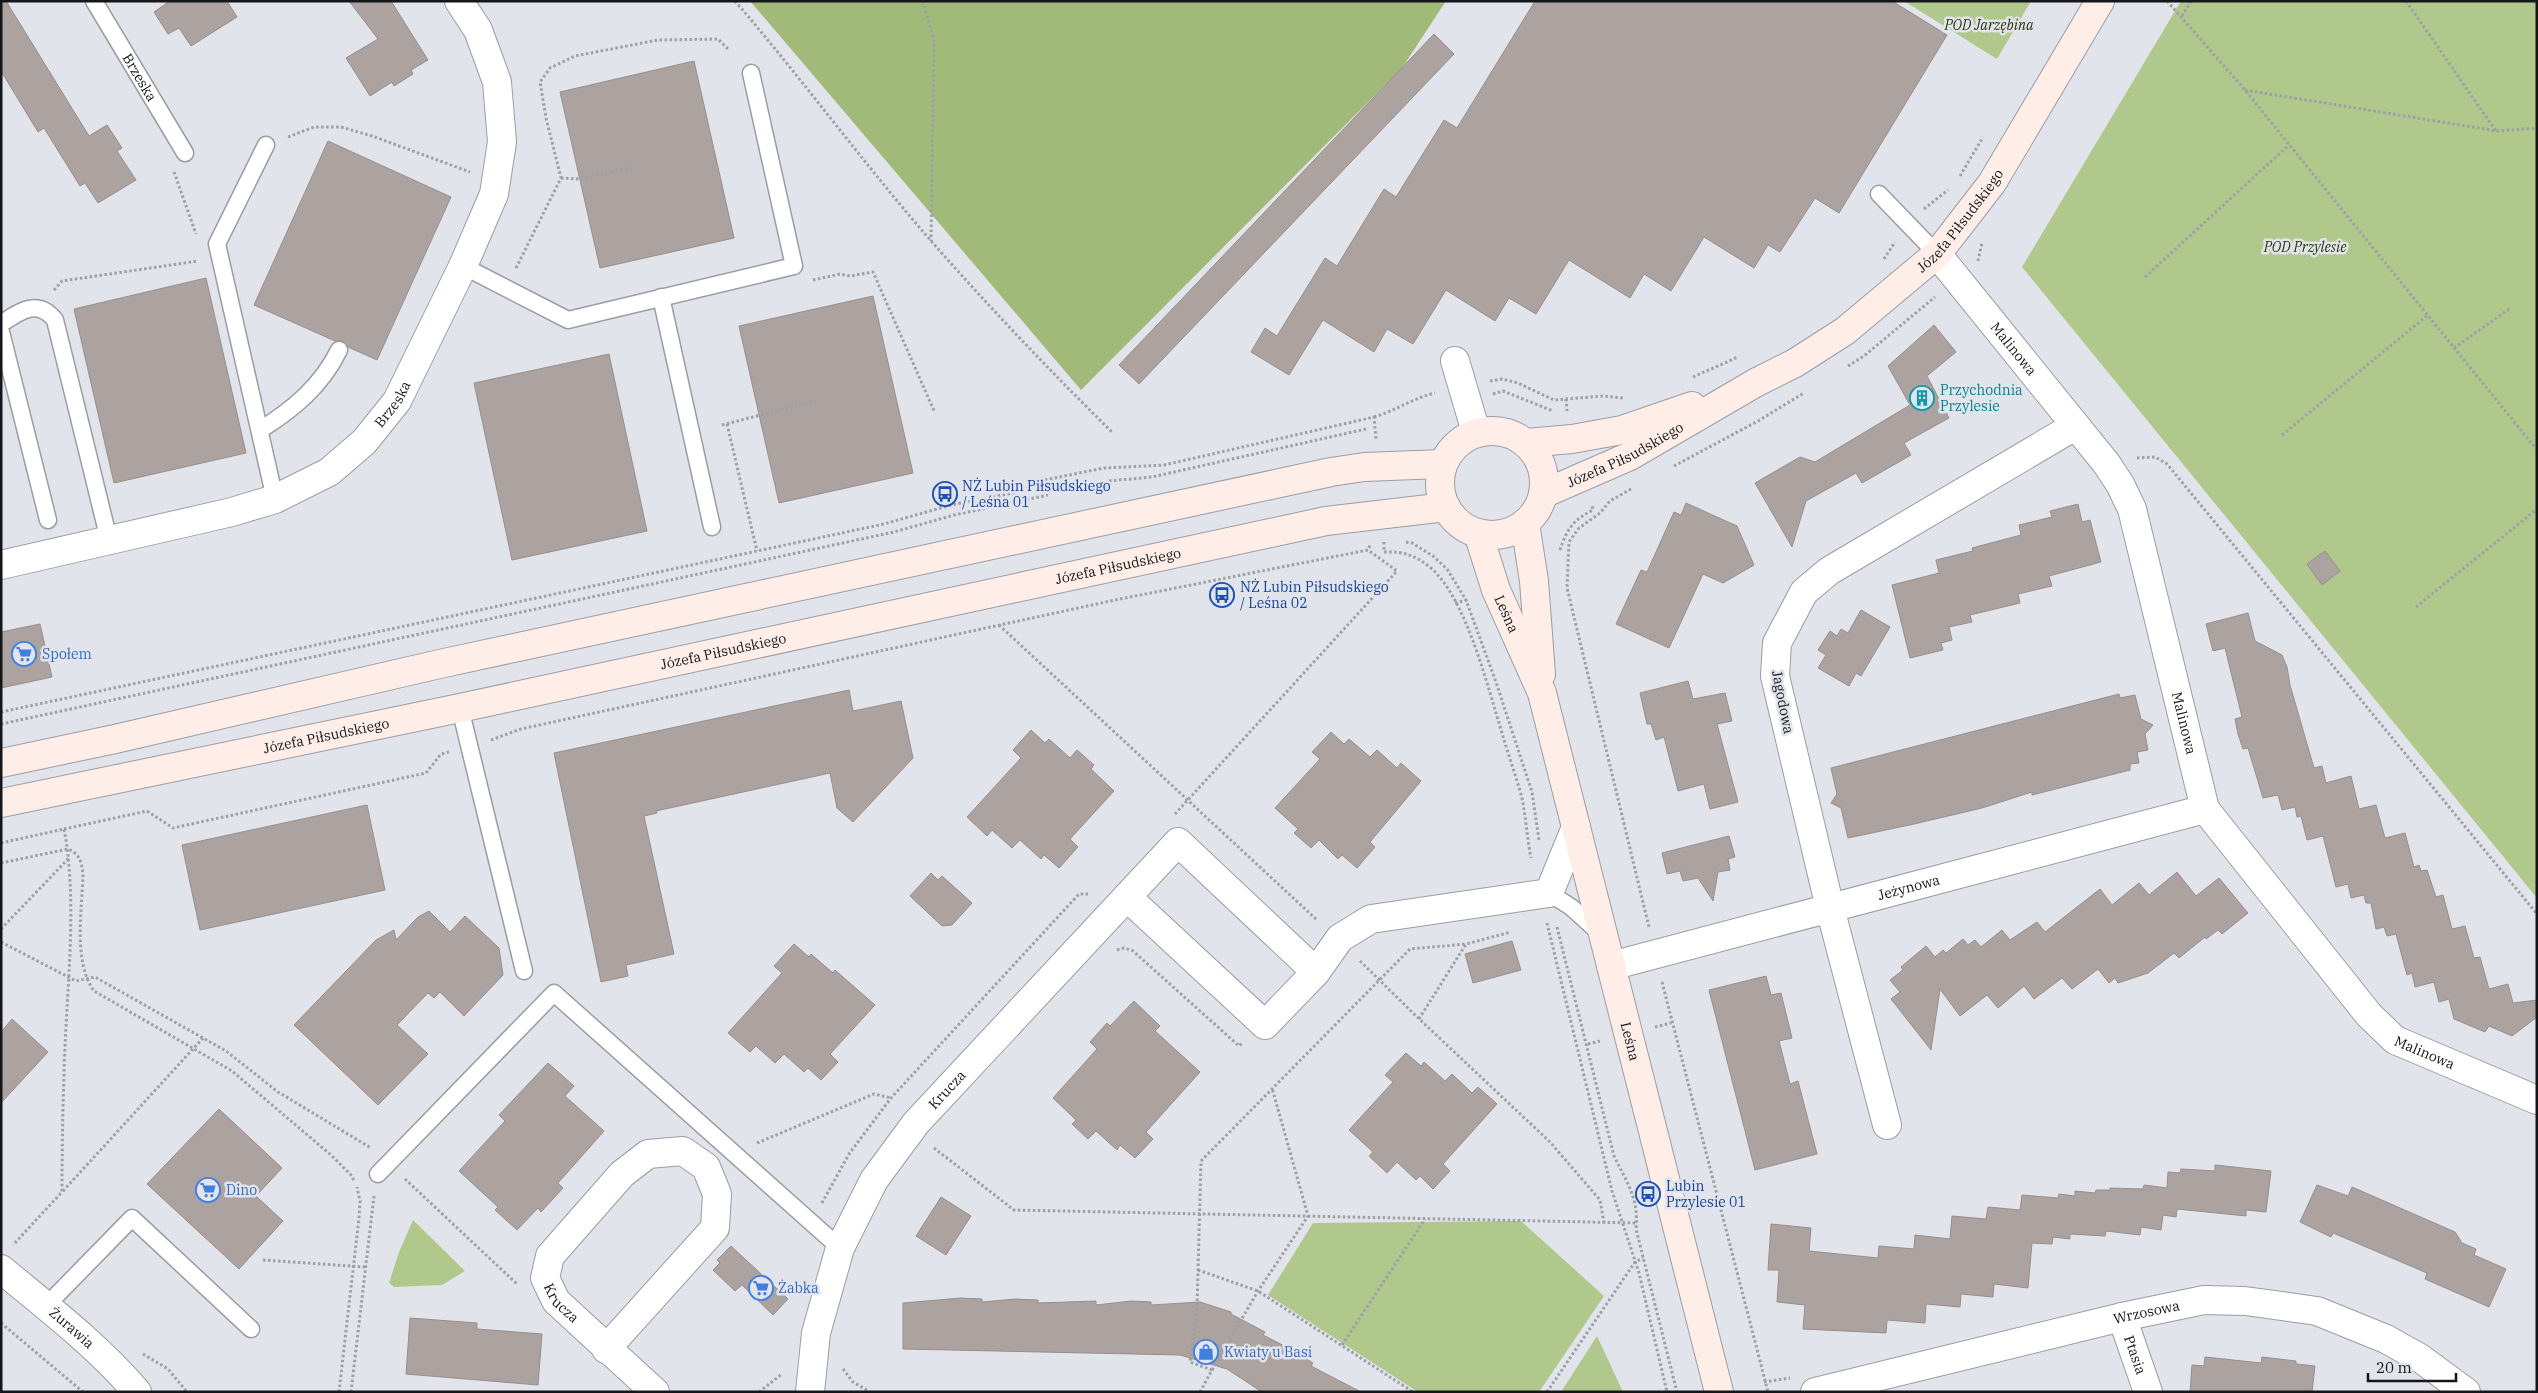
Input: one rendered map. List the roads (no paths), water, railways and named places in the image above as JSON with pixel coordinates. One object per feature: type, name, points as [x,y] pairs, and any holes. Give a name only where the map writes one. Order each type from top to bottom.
[{"type":"street","name":"Brzeska","points":[[1,565],[232,512],[275,499],[329,472],[364,442],[397,401],[463,266],[494,194],[502,142],[497,82],[478,30],[459,1]]},
{"type":"street","name":"Józefa Piłsudskiego","points":[[1543,494],[1630,456],[1757,382],[1795,363],[1845,331],[1937,254],[1992,183],[2100,1]]},
{"type":"street","name":"Malinowa","points":[[1937,254],[2106,463],[2132,509],[2205,809],[2370,1015],[2395,1040],[2537,1100]]},
{"type":"street","points":[[1455,361],[1476,432]]},
{"type":"street","name":"Józefa Piłsudskiego","points":[[1526,443],[1589,436],[1622,430],[1757,382]]},
{"type":"street","name":"Jagodowa","points":[[1887,1125],[1830,908],[1774,676],[1777,642],[1804,592],[1829,571],[2075,426]]},
{"type":"street","points":[[1494,430],[1511,434],[1526,443],[1536,454],[1545,480],[1543,494],[1536,510],[1525,523],[1511,532],[1495,535],[1478,533],[1454,519],[1446,508],[1440,494],[1442,464],[1450,450],[1462,439],[1476,432],[1494,430]]},
{"type":"street","points":[[1,763],[463,659],[1331,472],[1364,467],[1442,464]]},
{"type":"street","name":"Józefa Piłsudskiego","points":[[1,803],[460,708],[1326,521],[1446,508]]},
{"type":"street","name":"Leśna","points":[[1525,523],[1534,581],[1542,693]]},
{"type":"street","name":"Leśna","points":[[1478,533],[1496,590],[1542,693],[1719,1392]]},
{"type":"street","name":"Jeżynowa","points":[[1611,966],[2205,809]]},
{"type":"street","points":[[1127,897],[1265,1025],[1316,972],[1339,940],[1371,919],[1544,893],[1576,826]]},
{"type":"street","name":"Krucza","points":[[810,1392],[816,1333],[840,1248],[874,1180],[916,1123],[1178,842],[1316,972]]},
{"type":"street","name":"Krucza","points":[[606,1349],[715,1228],[717,1194],[706,1167],[683,1151],[648,1154],[622,1174],[550,1256],[545,1278],[556,1301],[606,1349],[655,1392]]},
{"type":"street","name":"Żurawia","points":[[5,1259],[46,1306],[123,1375],[135,1391]]},
{"type":"street","name":"Wrzosowa","points":[[1815,1392],[2122,1317],[2204,1300],[2246,1301],[2317,1311],[2356,1325],[2394,1343],[2434,1367],[2466,1392]]},
{"type":"street","name":"Ptasia","points":[[2122,1317],[2148,1392]]},
{"type":"lane","name":"Brzeska","points":[[94,1],[186,153]]},
{"type":"lane","points":[[463,266],[568,320],[794,266],[750,73]]},
{"type":"lane","points":[[266,145],[217,244],[213,259],[260,430],[275,499]]},
{"type":"lane","points":[[1879,194],[1937,254]]},
{"type":"lane","points":[[661,297],[712,527]]},
{"type":"lane","points":[[1,324],[15,314],[28,309],[39,308],[48,312],[55,320],[109,540]]},
{"type":"lane","points":[[1,332],[48,520]]},
{"type":"lane","points":[[260,430],[282,416],[305,397],[331,366],[339,350]]},
{"type":"lane","points":[[460,708],[524,971]]},
{"type":"lane","points":[[1544,893],[1571,907],[1603,936]]},
{"type":"lane","points":[[378,1174],[554,993],[840,1248]]},
{"type":"lane","points":[[46,1306],[132,1218],[251,1329]]},
{"type":"place","name":"Przychodnia Przylesie","points":[[1922,398]]},
{"type":"place","name":"NŻ Lubin Piłsudskiego / Leśna 01","points":[[945,494]]},
{"type":"place","name":"NŻ Lubin Piłsudskiego / Leśna 02","points":[[1222,595]]},
{"type":"place","name":"Społem","points":[[24,654]]},
{"type":"place","name":"Dino","points":[[208,1190]]},
{"type":"place","name":"Lubin Przylesie 01","points":[[1648,1194]]},
{"type":"place","name":"Żabka","points":[[761,1288]]},
{"type":"place","name":"Kwiaty u Basi","points":[[1206,1352]]},
{"type":"park label","name":"POD Jarzębina","points":[[1989,25]]},
{"type":"park label","name":"POD Przylesie","points":[[2305,247]]}]
